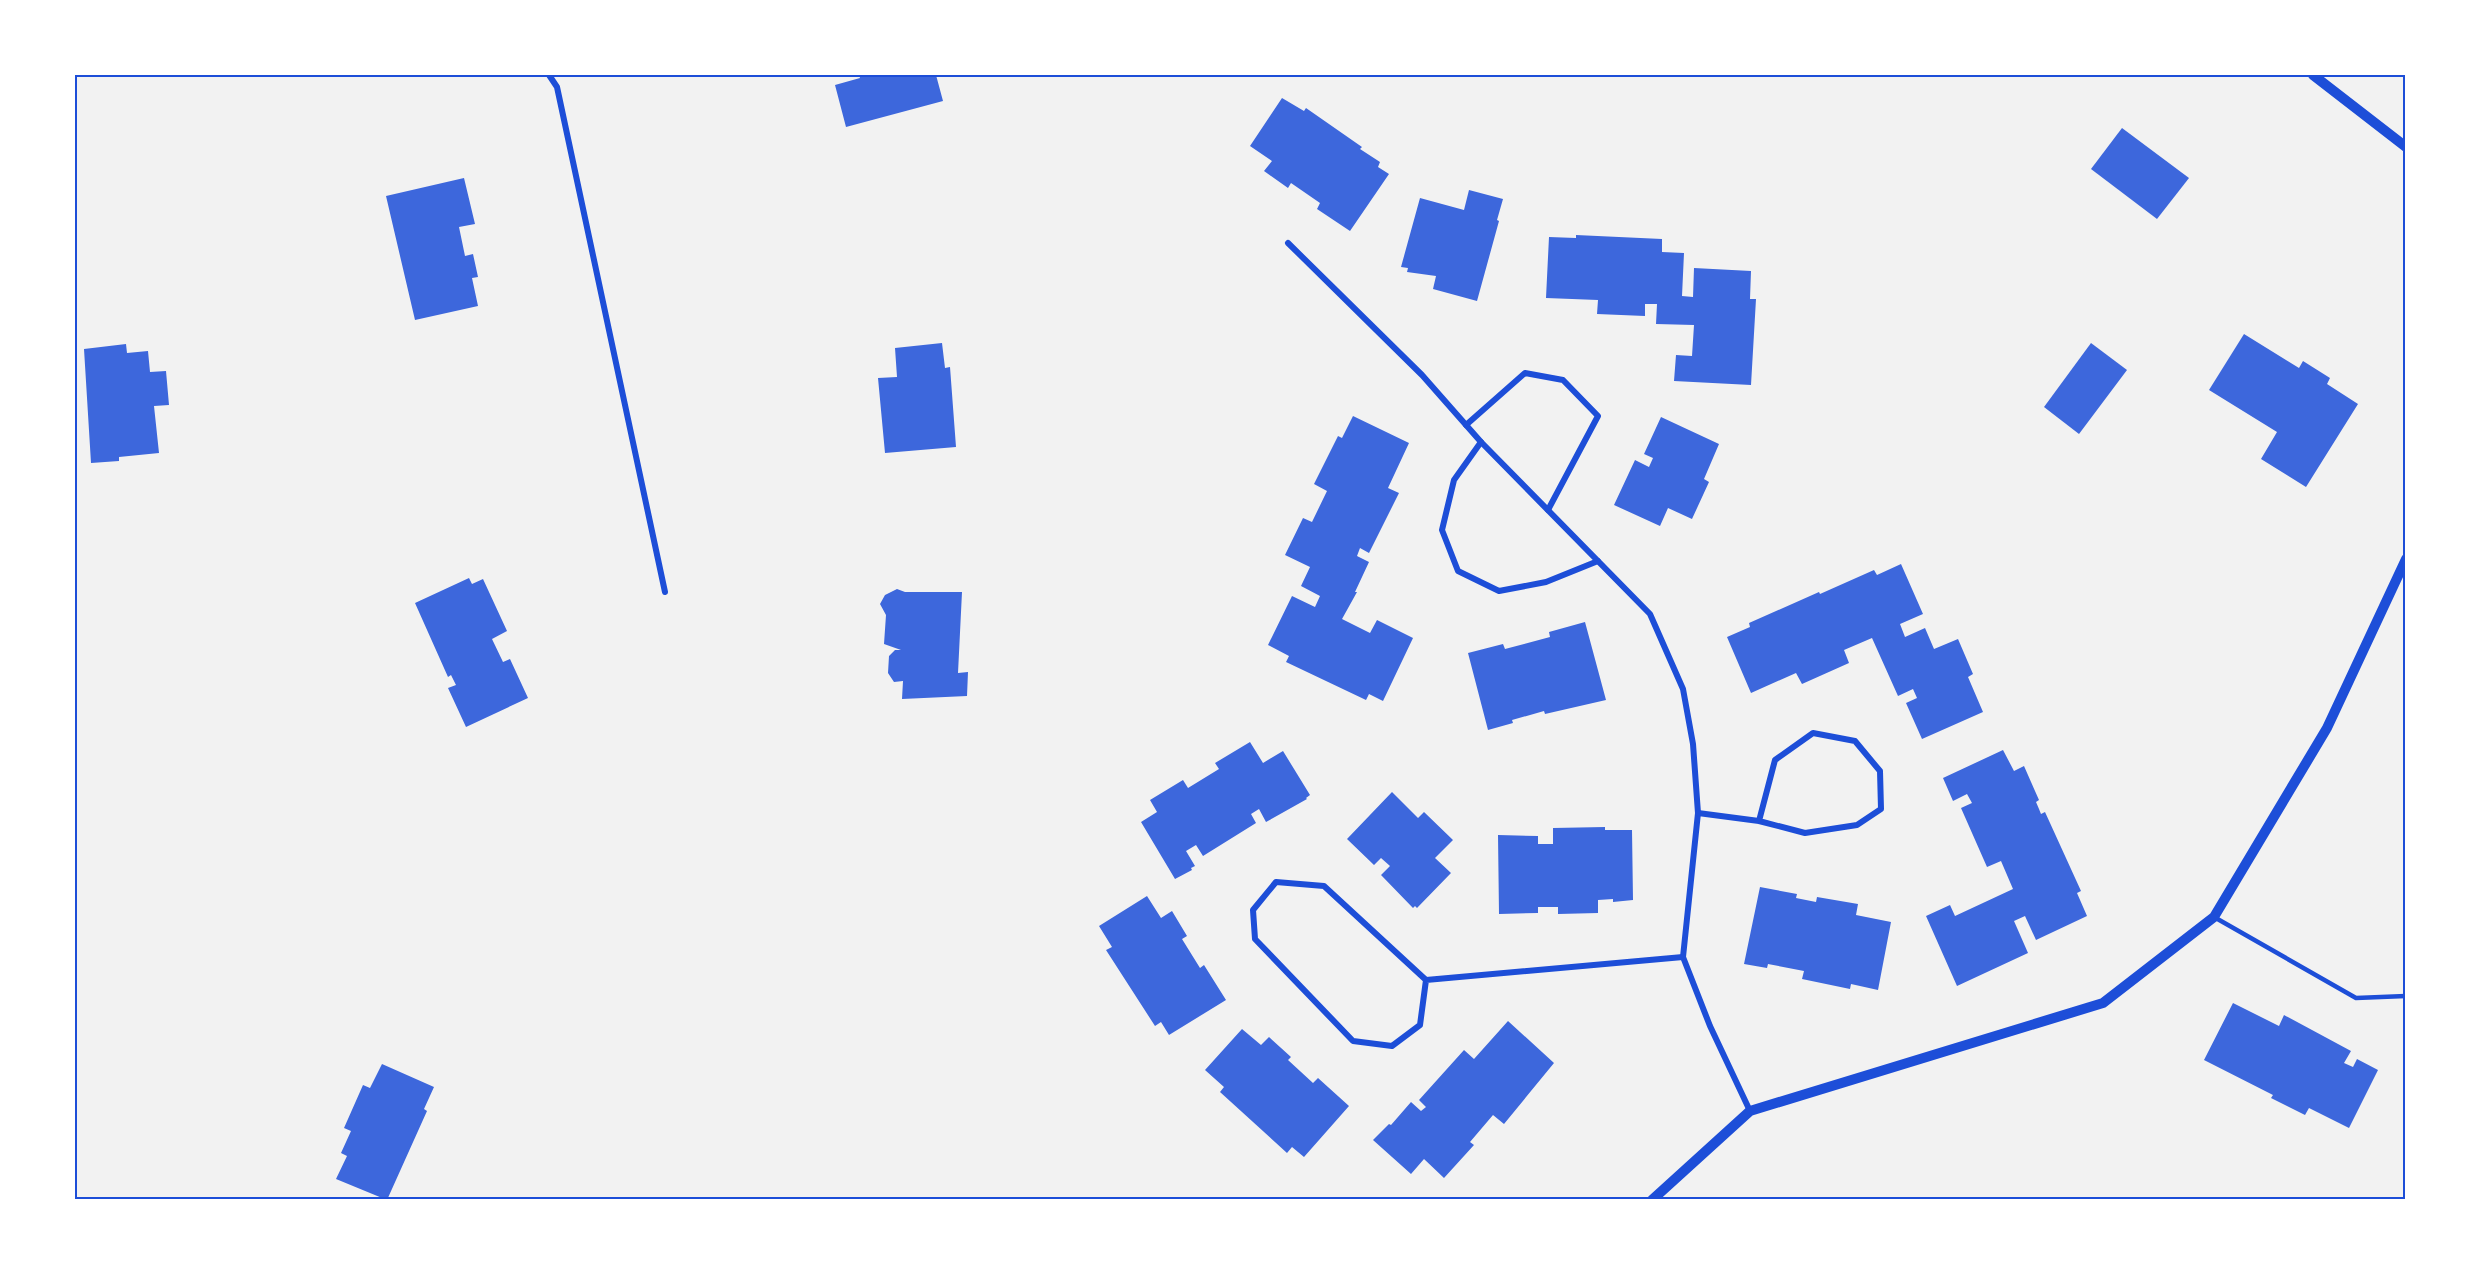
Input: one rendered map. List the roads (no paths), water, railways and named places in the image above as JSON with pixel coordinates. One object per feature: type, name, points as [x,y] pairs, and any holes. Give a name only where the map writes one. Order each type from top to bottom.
[{"type":"street","points":[[549,75],[557,87],[665,592]]},
{"type":"street","points":[[2313,75],[2406,147]]},
{"type":"street","points":[[1288,243],[1422,375],[1481,442],[1650,614],[1683,689],[1693,744],[1698,813],[1683,957],[1710,1026],[1750,1111]]},
{"type":"street","points":[[1466,425],[1525,373],[1563,380],[1598,416],[1548,510]]},
{"type":"street","points":[[1481,442],[1454,480],[1442,530],[1458,571],[1499,591],[1546,582],[1598,561]]},
{"type":"street","points":[[1652,1200],[1750,1111],[2103,1003],[2214,916],[2326,728],[2406,559]]},
{"type":"street","points":[[1698,813],[1759,820],[1805,833],[1857,825],[1881,809],[1881,771],[1855,741],[1813,733],[1775,760],[1759,820]]},
{"type":"street","points":[[1426,980],[1420,1025],[1392,1046],[1353,1041],[1255,939],[1253,910],[1276,882],[1324,886],[1426,980],[1683,957]]},
{"type":"lane","points":[[2214,916],[2356,998],[2406,996]]}]
